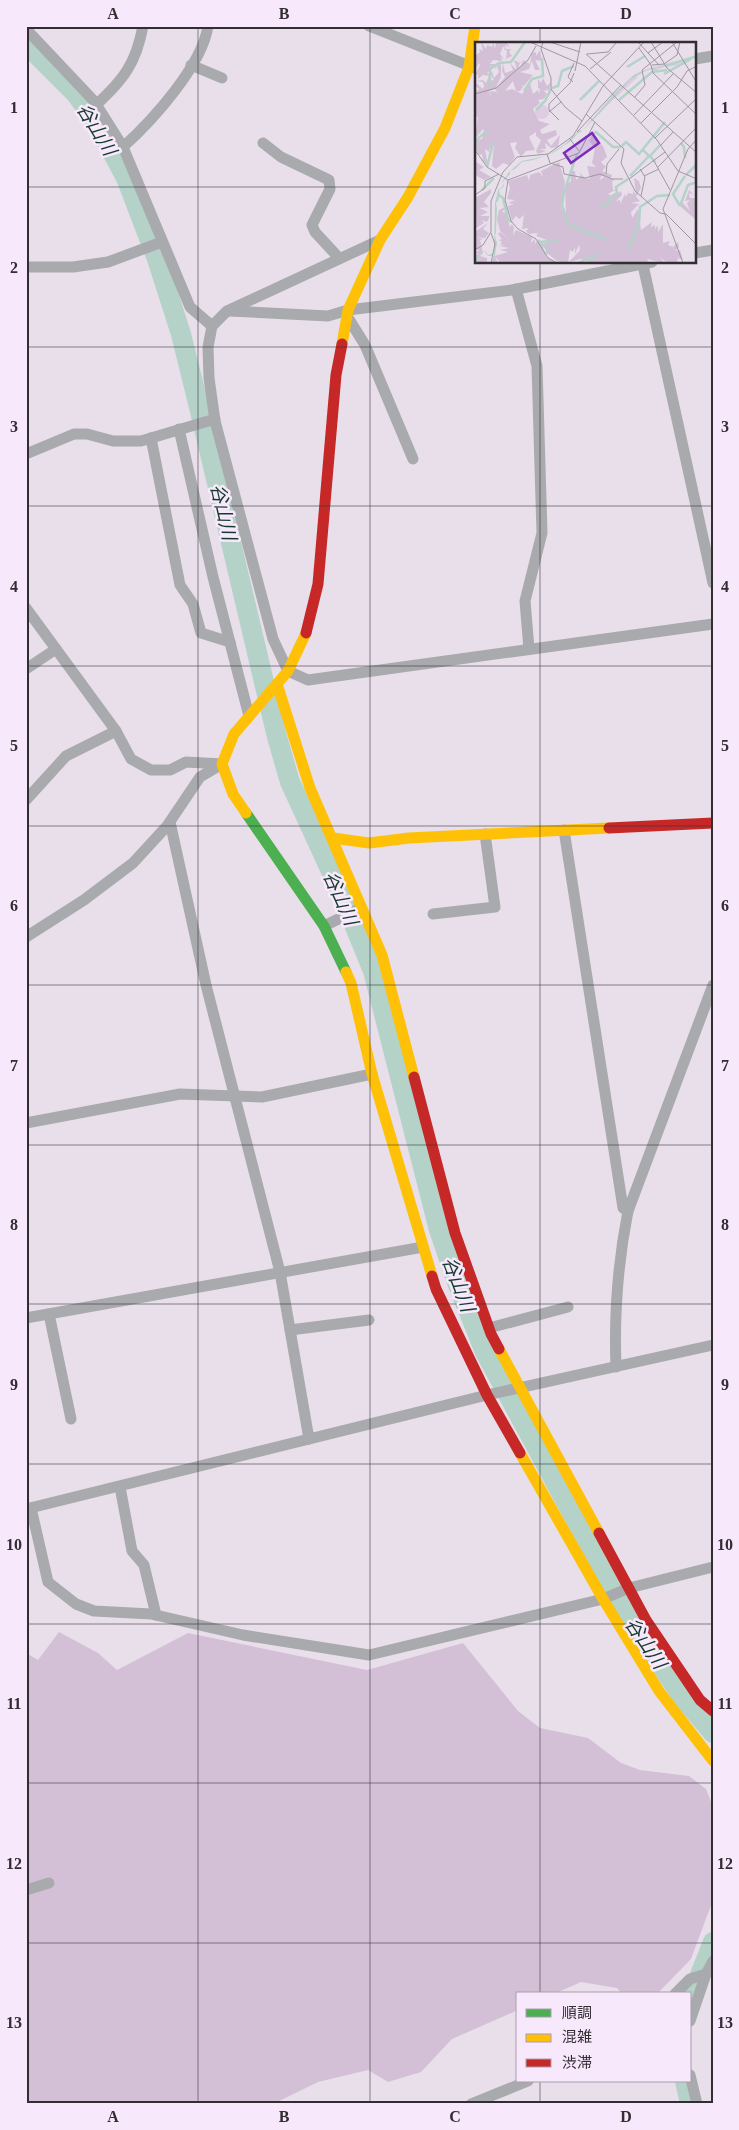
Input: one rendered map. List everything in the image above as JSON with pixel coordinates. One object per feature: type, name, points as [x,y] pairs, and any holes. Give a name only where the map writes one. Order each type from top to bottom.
[{"type":"street","points":[[96,105],[121,82],[134,61],[143,26]]},
{"type":"street","points":[[123,147],[150,122],[191,65],[201,50],[208,26]]},
{"type":"street","points":[[369,26],[473,68]]},
{"type":"street","points":[[26,937],[84,900],[133,863],[170,822],[200,778],[222,764],[234,734],[288,672],[304,639],[318,584],[336,376],[348,313],[380,240],[408,197],[446,128],[473,68],[475,26]]},
{"type":"street","points":[[26,29],[96,105],[123,147],[190,308],[212,326]]},
{"type":"street","points":[[696,59],[713,56]]},
{"type":"street","points":[[191,65],[222,78]]},
{"type":"street","points":[[263,143],[281,157],[329,180],[330,189],[312,225],[315,232],[339,258]]},
{"type":"street","points":[[380,240],[227,311],[212,326],[208,347],[209,378],[215,419],[272,639],[288,672],[308,680],[713,624]]},
{"type":"street","points":[[26,267],[73,267],[108,262],[161,242]]},
{"type":"street","points":[[696,253],[713,250]]},
{"type":"street","points":[[227,311],[328,316],[516,289],[647,264],[713,583]]},
{"type":"street","points":[[516,289],[537,366],[542,533],[525,601],[529,650]]},
{"type":"street","points":[[348,313],[365,345],[413,459]]},
{"type":"street","points":[[26,454],[74,434],[87,434],[113,441],[141,441],[215,419]]},
{"type":"street","points":[[179,429],[249,716]]},
{"type":"street","points":[[151,438],[180,586],[193,604],[201,633],[230,642]]},
{"type":"street","points":[[26,608],[116,731],[131,759],[151,770],[170,770],[186,762],[222,764]]},
{"type":"street","points":[[26,669],[56,649]]},
{"type":"street","points":[[277,684],[310,788],[382,955],[455,1233],[488,1328],[646,1620],[671,1660],[700,1700],[713,1711]]},
{"type":"street","points":[[26,800],[66,756],[116,731]]},
{"type":"street","points":[[222,764],[233,794],[325,926],[351,983],[372,1074],[436,1289],[486,1395],[603,1600],[659,1691],[713,1761]]},
{"type":"street","points":[[170,822],[206,985],[280,1272],[309,1440]]},
{"type":"street","points":[[333,838],[369,844],[409,838],[713,823]]},
{"type":"street","points":[[564,830],[623,1208],[628,1212]]},
{"type":"street","points":[[434,914],[495,907],[485,834]]},
{"type":"street","points":[[325,926],[362,908]]},
{"type":"street","points":[[616,1367],[618,1294],[623,1237],[628,1212],[713,985]]},
{"type":"street","points":[[26,1123],[180,1094],[262,1097],[372,1074]]},
{"type":"street","points":[[26,1318],[423,1247]]},
{"type":"street","points":[[488,1328],[568,1307]]},
{"type":"street","points":[[50,1314],[71,1420]]},
{"type":"street","points":[[290,1330],[369,1320]]},
{"type":"street","points":[[713,1345],[486,1395],[28,1509],[48,1582],[84,1609],[94,1612],[156,1615],[243,1635],[369,1656],[603,1600],[629,1588],[713,1567]]},
{"type":"street","points":[[120,1487],[132,1551],[144,1565],[156,1615]]},
{"type":"street","points":[[26,1890],[49,1883]]},
{"type":"street","points":[[692,2015],[706,1974],[713,1962]]},
{"type":"street","points":[[677,1992],[690,1979],[706,1974]]},
{"type":"street","points":[[471,2104],[526,2082]]},
{"type":"street","points":[[691,2082],[696,2104]]},
{"type":"shaded area","points":[[59,1632],[98,1653],[117,1670],[188,1633],[367,1670],[463,1643],[518,1711],[540,1728],[588,1738],[621,1763],[640,1770],[689,1776],[706,1789],[713,1807],[713,1900],[691,1959],[659,1992],[620,1992],[617,1988],[581,1982],[558,1992],[516,1992],[516,2011],[452,2039],[421,2072],[388,2082],[368,2070],[318,2082],[273,2104],[26,2104],[26,1653],[38,1660]]},
{"type":"waterway","name":"谷山川","points":[[26,44],[76,94],[95,120],[126,178],[157,259],[181,334],[277,737],[290,782],[342,895],[373,971],[439,1230],[458,1285],[485,1352],[625,1611],[681,1695],[713,1733]]},
{"type":"waterway","points":[[692,1995],[713,1942]]},
{"type":"waterway","points":[[685,2082],[690,2104]]},
{"type":"traffic: fast","points":[[246,813],[324,926],[346,972]]},
{"type":"traffic: slow","points":[[342,344],[348,310],[380,240],[408,197],[445,128],[469,67],[475,26]]},
{"type":"traffic: slow","points":[[246,813],[233,794],[222,764],[234,734],[288,671],[306,633]]},
{"type":"traffic: slow","points":[[277,684],[310,788],[382,955],[414,1077]]},
{"type":"traffic: slow","points":[[333,838],[369,843],[409,838],[609,828]]},
{"type":"traffic: slow","points":[[346,972],[351,983],[372,1074],[432,1276]]},
{"type":"traffic: slow","points":[[499,1349],[599,1533]]},
{"type":"traffic: slow","points":[[520,1453],[603,1599],[659,1691],[713,1761]]},
{"type":"traffic: jam","points":[[306,633],[318,584],[336,375],[342,344]]},
{"type":"traffic: jam","points":[[609,828],[713,823]]},
{"type":"traffic: jam","points":[[414,1077],[455,1233],[491,1334],[499,1349]]},
{"type":"traffic: jam","points":[[432,1276],[436,1289],[487,1395],[520,1453]]},
{"type":"traffic: jam","points":[[599,1533],[646,1620],[700,1700],[713,1711]]}]
